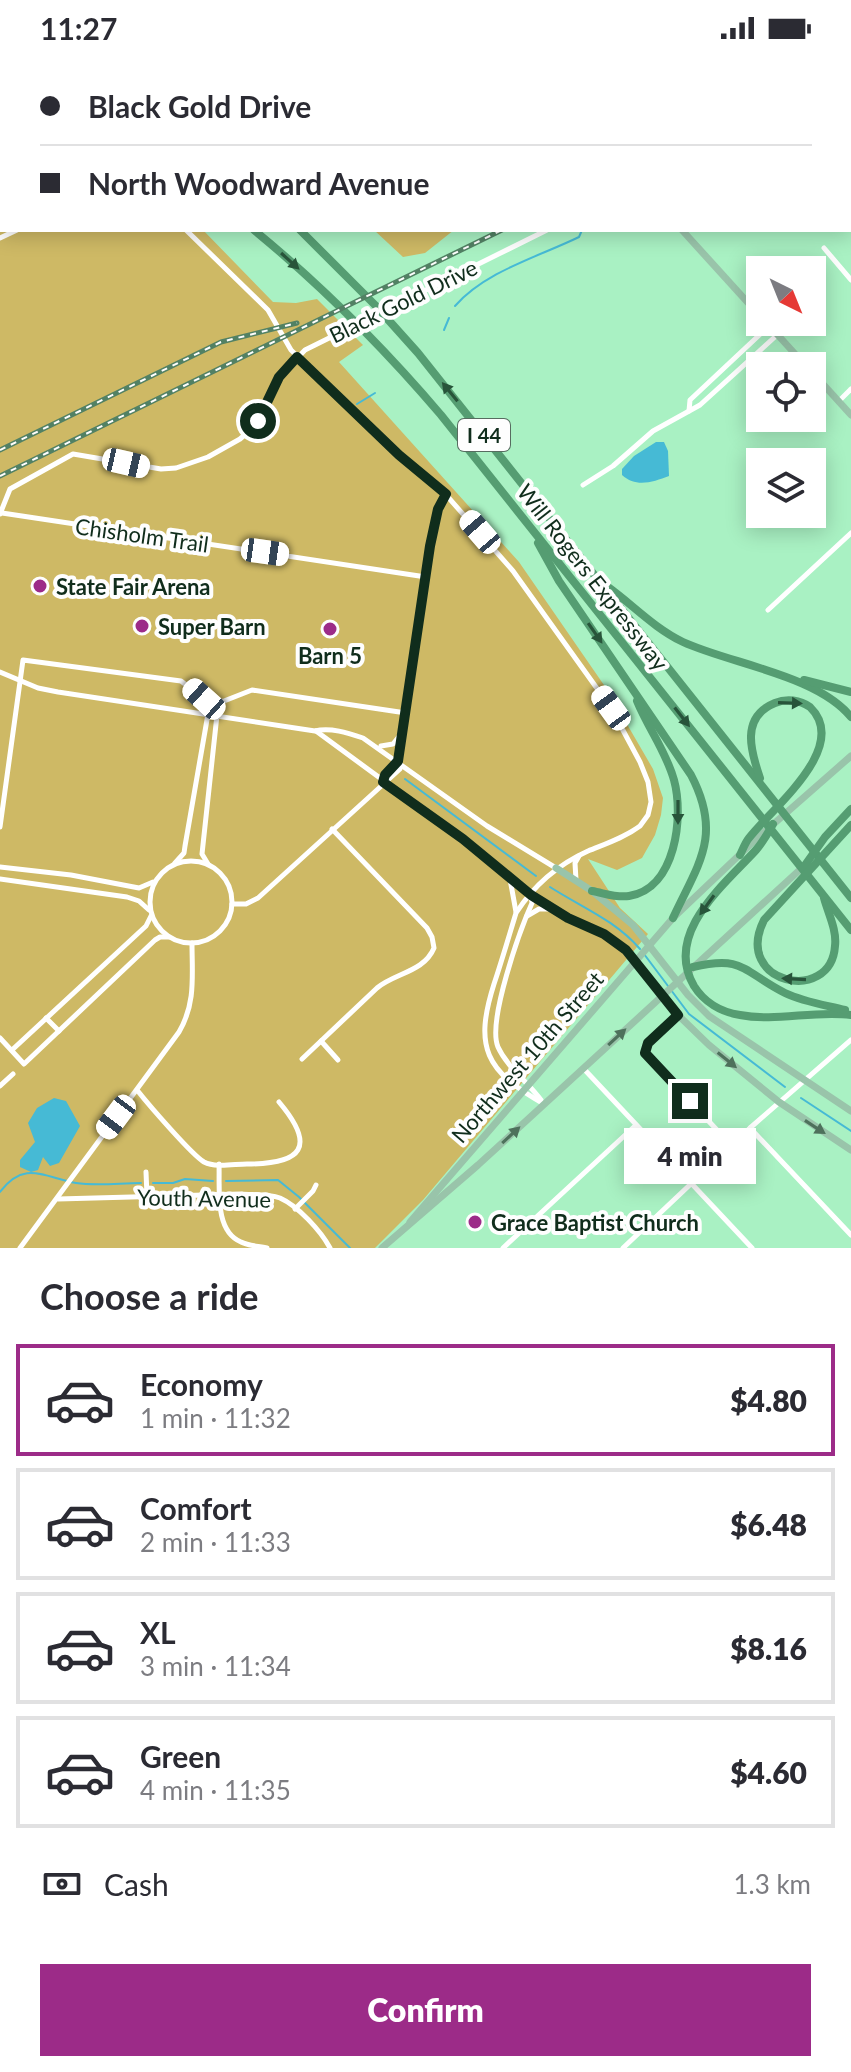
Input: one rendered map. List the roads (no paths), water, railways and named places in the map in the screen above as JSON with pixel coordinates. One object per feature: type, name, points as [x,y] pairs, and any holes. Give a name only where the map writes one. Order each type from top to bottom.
[{"type":"highway","name":"Will Rogers Expressway","points":[[256,232],[326,293],[441,415],[851,930]]},
{"type":"highway","name":"Will Rogers Expressway","points":[[302,232],[399,330],[851,898]]},
{"type":"highway","points":[[529,524],[559,581],[691,775],[704,809],[706,833],[703,857],[673,918]]},
{"type":"highway","points":[[599,580],[672,636],[827,696],[851,717]]},
{"type":"highway","points":[[749,665],[851,692]]},
{"type":"highway","points":[[592,891],[626,897],[643,891],[665,868],[678,829],[678,799],[671,769],[630,686]]},
{"type":"highway","points":[[763,787],[750,746],[751,730],[764,709],[778,702],[791,700],[806,704],[820,715],[828,736],[824,757],[800,794],[754,842],[697,920],[686,955],[691,979],[716,1007],[741,1016],[851,1013]]},
{"type":"highway","points":[[822,893],[835,933],[834,953],[829,964],[819,974],[801,981],[774,975],[764,965],[759,952],[758,939],[764,920],[790,885],[829,842],[851,809]]},
{"type":"highway","points":[[740,855],[774,824]]},
{"type":"highway","points":[[803,868],[851,824]]},
{"type":"highway","points":[[699,964],[719,961],[735,963],[797,998],[851,1013]]},
{"type":"main road","points":[[684,232],[746,301]]},
{"type":"main road","points":[[779,336],[793,352]]},
{"type":"main road","points":[[826,387],[851,415]]},
{"type":"main road","points":[[774,824],[800,794],[851,756]]},
{"type":"main road","name":"Northwest 10th Street","points":[[382,1248],[410,1222],[661,931],[740,855]]},
{"type":"main road","points":[[556,868],[592,891],[633,925],[688,995],[709,1016],[851,1111]]},
{"type":"main road","name":"Northwest 10th Street","points":[[410,1222],[428,1210],[650,1007],[790,885],[803,868]]},
{"type":"main road","points":[[531,895],[626,950],[678,1015],[709,1045],[779,1102],[851,1150]]},
{"type":"street","points":[[188,232],[268,310],[297,357],[399,455],[446,494],[506,562],[611,708],[645,772],[651,802],[643,823],[632,832],[556,868],[525,898],[516,913],[485,1012],[484,1043],[491,1058],[521,1091],[544,1104]]},
{"type":"street","name":"Black Gold Drive","points":[[1,514],[10,489],[23,479],[73,454],[161,469],[184,466],[222,451],[256,425],[279,377],[297,357],[333,335],[543,232]]},
{"type":"street","points":[[824,248],[851,280]]},
{"type":"street","points":[[689,411],[690,400],[756,336]]},
{"type":"street","points":[[583,485],[627,455],[653,431],[700,405],[777,336]]},
{"type":"street","points":[[737,356],[745,364]]},
{"type":"street","points":[[712,380],[720,387]]},
{"type":"street","points":[[839,401],[851,389]]},
{"type":"street","points":[[232,904],[246,904],[258,898],[383,782],[385,775],[398,761],[438,509],[446,494]]},
{"type":"street","name":"Chisholm Trail","points":[[1,514],[426,577]]},
{"type":"street","points":[[768,610],[851,533]]},
{"type":"street","points":[[0,827],[23,660],[181,681],[204,699],[214,702],[252,690],[406,713]]},
{"type":"street","points":[[0,672],[38,688],[58,692],[315,731],[322,729],[349,733],[383,747],[393,744],[404,730]]},
{"type":"street","points":[[0,867],[71,875],[139,888],[149,885],[184,853],[208,714]]},
{"type":"street","points":[[0,1038],[24,1064],[155,940],[164,936],[192,943],[204,941],[218,932],[227,920],[232,904],[227,882],[202,854],[217,715]]},
{"type":"street","points":[[315,731],[463,839],[531,895],[532,903],[494,1025],[497,1045],[502,1054],[544,1104]]},
{"type":"street","points":[[374,744],[487,826],[556,868]]},
{"type":"street","points":[[302,1059],[377,988],[422,964],[434,948],[427,928],[332,829]]},
{"type":"street","points":[[576,881],[575,863],[579,856]]},
{"type":"street","points":[[171,866],[190,861],[212,867]]},
{"type":"street","points":[[510,878],[516,913]]},
{"type":"street","points":[[0,879],[139,901],[170,937]]},
{"type":"street","points":[[11,1050],[146,926],[151,913],[150,893],[156,879]]},
{"type":"street","points":[[527,916],[539,909],[552,909]]},
{"type":"street","points":[[20,1248],[179,1032],[189,1013],[193,996],[192,943]]},
{"type":"street","points":[[678,1015],[648,1043],[645,1051],[731,1145]]},
{"type":"street","points":[[46,1018],[59,1031]]},
{"type":"street","points":[[623,1248],[731,1145],[851,1040]]},
{"type":"street","points":[[321,1041],[338,1060]]},
{"type":"street","points":[[583,1068],[752,1248]]},
{"type":"street","points":[[0,1086],[13,1074]]},
{"type":"street","points":[[137,1090],[207,1163],[274,1163],[294,1154],[301,1144],[301,1135],[279,1102]]},
{"type":"street","points":[[503,1248],[636,1125]]},
{"type":"street","points":[[750,1128],[851,1235]]},
{"type":"street","points":[[219,1164],[224,1223],[229,1233],[241,1242],[267,1248]]},
{"type":"street","points":[[146,1172],[147,1196]]},
{"type":"street","points":[[297,1207],[316,1185]]},
{"type":"street","name":"Youth Avenue","points":[[57,1199],[271,1196],[297,1207],[330,1248]]},
{"type":"water","points":[[656,442],[664,442],[668,451],[669,476],[639,483],[622,475],[622,469],[634,456]]},
{"type":"water","points":[[54,1098],[66,1101],[80,1126],[59,1163],[50,1166],[43,1157],[38,1170],[31,1172],[20,1167],[20,1160],[35,1142],[28,1123],[37,1108]]},
{"type":"waterway","points":[[455,306],[497,274],[579,237],[581,232]]},
{"type":"waterway","points":[[444,330],[449,318]]},
{"type":"waterway","points":[[357,404],[375,393]]},
{"type":"waterway","points":[[405,779],[536,876]]},
{"type":"waterway","points":[[550,887],[609,922],[640,949]]},
{"type":"waterway","points":[[644,954],[689,1014],[785,1087]]},
{"type":"waterway","points":[[801,1098],[851,1131]]},
{"type":"waterway","points":[[0,1192],[9,1182],[27,1173],[84,1184],[141,1183]]},
{"type":"waterway","points":[[153,1183],[173,1183],[185,1179],[213,1181]]},
{"type":"waterway","points":[[226,1181],[278,1180],[350,1248]]},
{"type":"railway","points":[[0,476],[498,232]]},
{"type":"railway","points":[[0,450],[221,342],[297,323]]},
{"type":"place","name":"State Fair Arena","points":[[40,586]]},
{"type":"place","name":"Super Barn","points":[[142,626]]},
{"type":"place","name":"Barn 5","points":[[330,629]]},
{"type":"place","name":"Grace Baptist Church","points":[[475,1222]]}]
